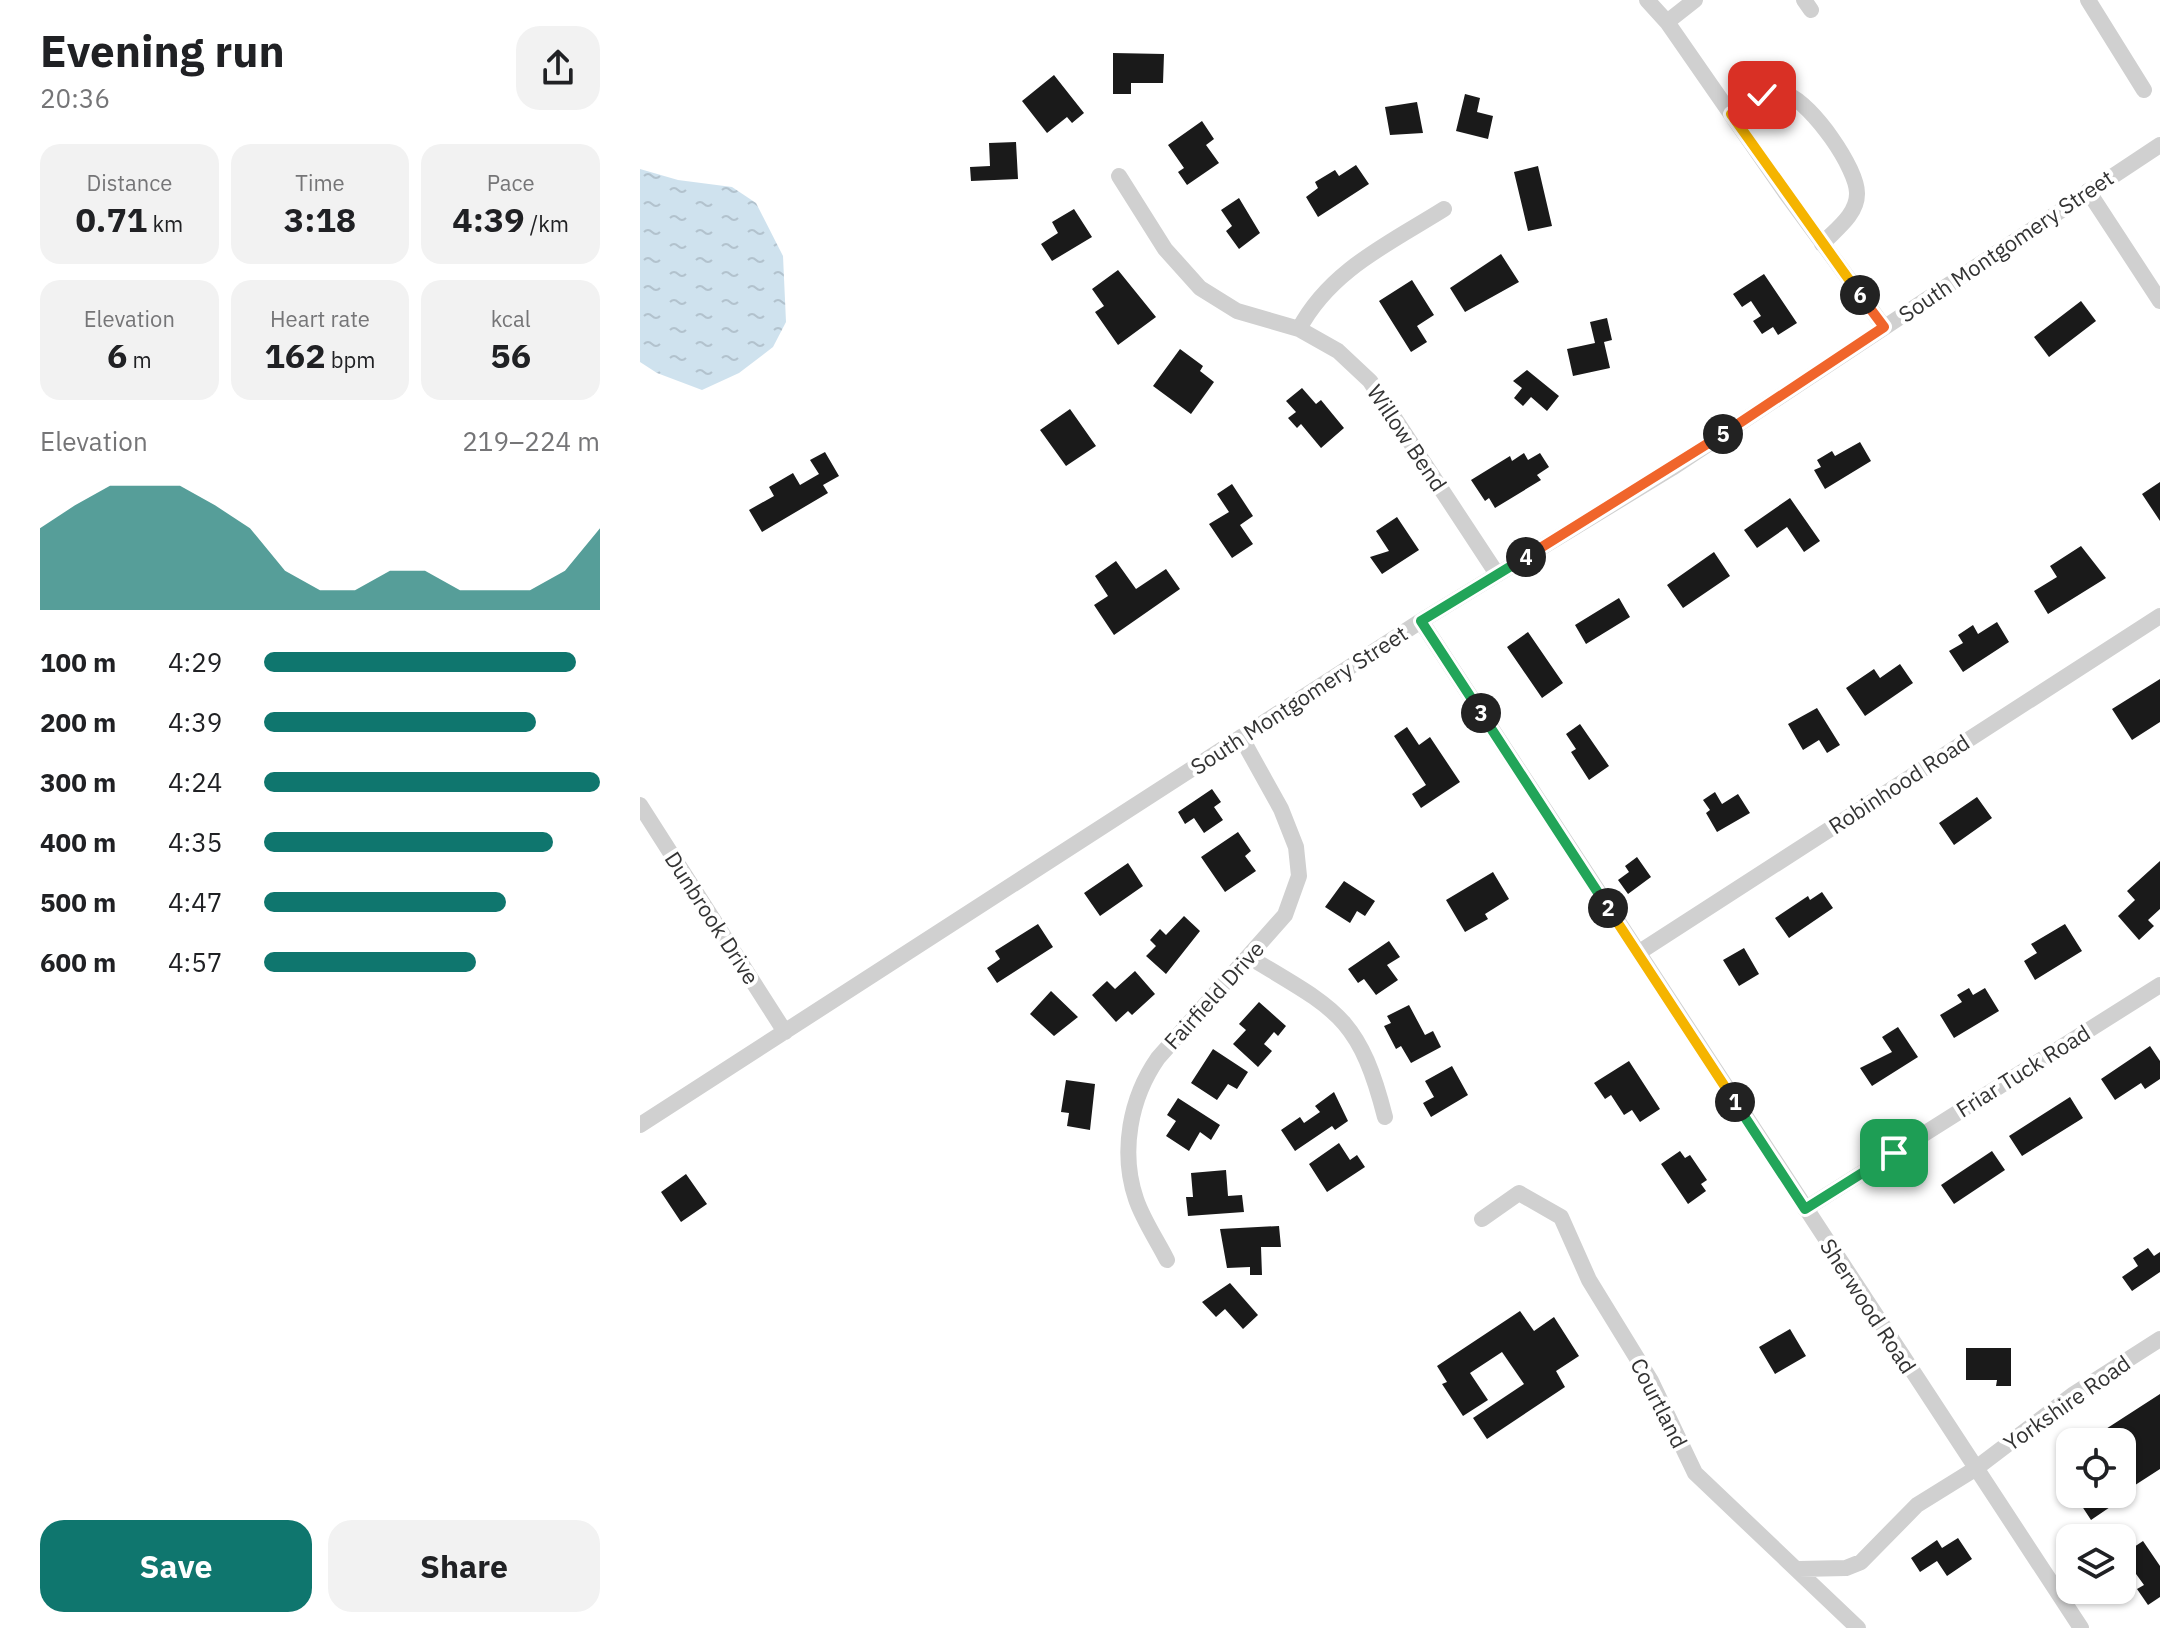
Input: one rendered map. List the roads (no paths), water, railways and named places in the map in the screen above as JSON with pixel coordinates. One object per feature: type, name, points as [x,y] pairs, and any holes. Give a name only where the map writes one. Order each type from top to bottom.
[{"type":"street","points":[[1647,0],[1667,22],[1822,244],[1884,327]]},
{"type":"street","points":[[1667,22],[1695,0]]},
{"type":"street","points":[[2089,1],[2144,90]]},
{"type":"street","points":[[1731,114],[1762,95],[1786,94],[1810,109],[1853,173],[1858,193],[1853,211],[1822,244]]},
{"type":"street","name":"South Montgomery Street","points":[[640,1125],[1421,621],[1672,468],[2160,145]]},
{"type":"street","name":"Willow Bend","points":[[1119,176],[1165,249],[1200,288],[1237,311],[1299,329],[1338,351],[1370,381],[1497,574]]},
{"type":"street","points":[[2088,191],[2160,301]]},
{"type":"street","points":[[1299,329],[1313,303],[1348,268],[1444,209]]},
{"type":"street","name":"Robinhood Road","points":[[1638,953],[2160,616]]},
{"type":"street","name":"Sherwood Road","points":[[1421,621],[2081,1628]]},
{"type":"street","name":"Fairfield Drive","points":[[1167,1260],[1136,1199],[1127,1149],[1141,1081],[1285,915],[1299,876],[1296,847],[1281,809],[1241,737]]},
{"type":"street","name":"Dunbrook Drive","points":[[640,805],[785,1032]]},
{"type":"street","points":[[1249,957],[1331,1006],[1357,1037],[1373,1072],[1385,1117]]},
{"type":"street","name":"Friar Tuck Road","points":[[1805,1209],[2160,985]]},
{"type":"street","name":"Courtland","points":[[1482,1219],[1519,1193],[1561,1217],[1589,1280],[1651,1381],[1675,1438],[1695,1473],[1858,1628]]},
{"type":"street","name":"Yorkshire Road","points":[[1799,1569],[1846,1568],[1861,1562],[1908,1512],[1975,1469],[2074,1394],[2160,1339]]},
{"type":"water","points":[[640,169],[678,180],[732,187],[756,203],[783,256],[786,322],[773,347],[739,373],[702,390],[657,373],[640,362]]}]
